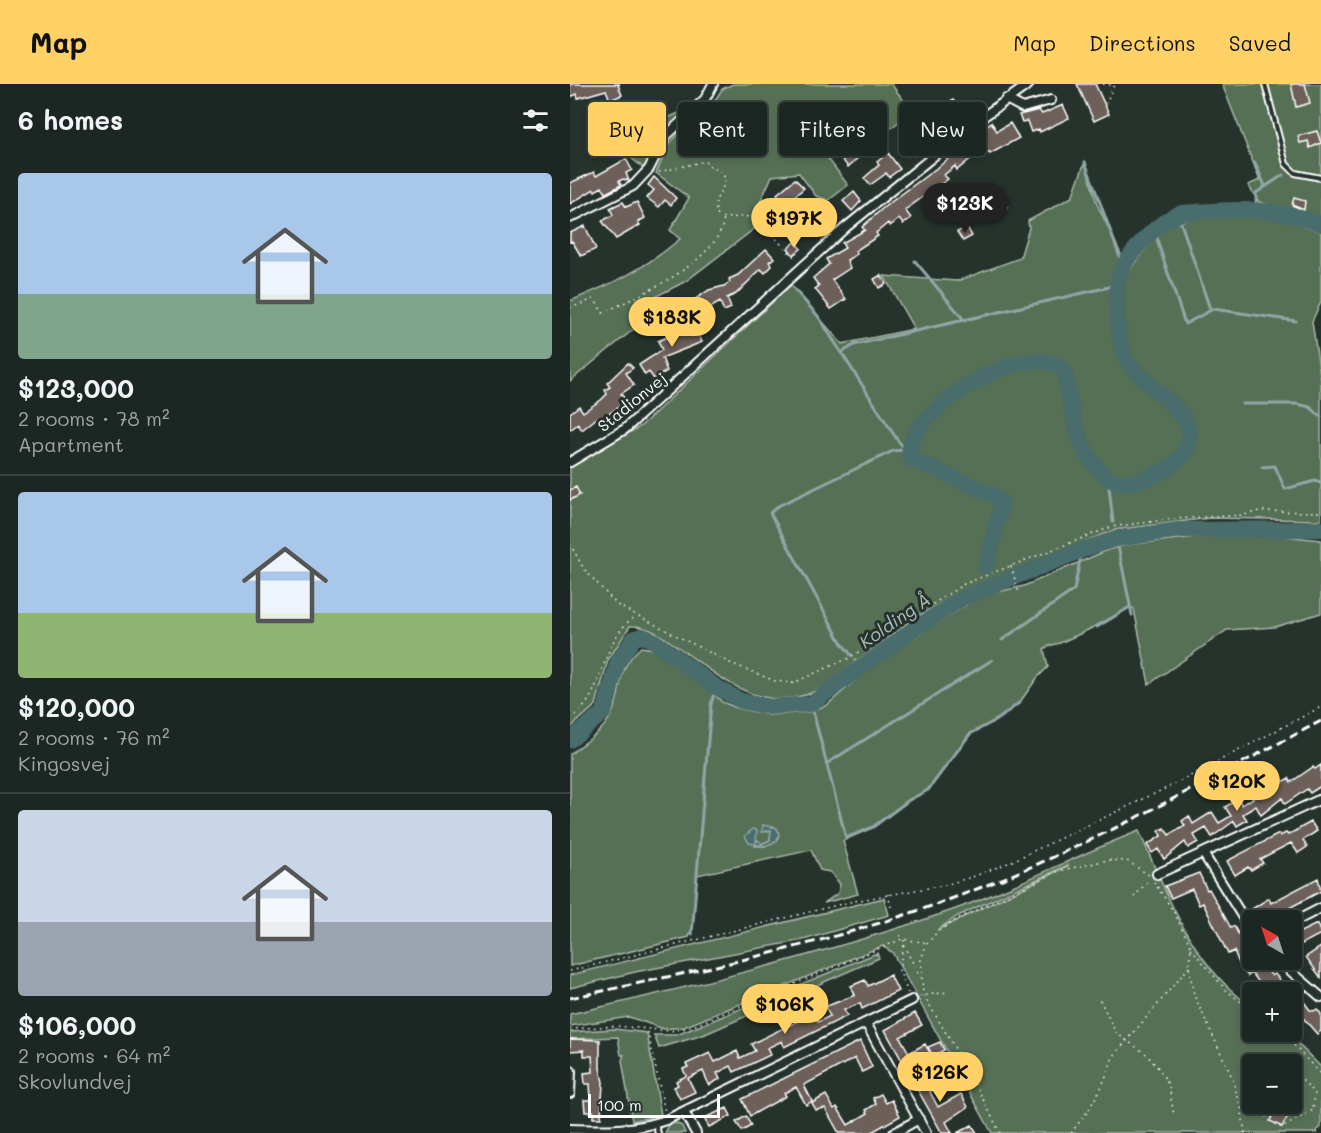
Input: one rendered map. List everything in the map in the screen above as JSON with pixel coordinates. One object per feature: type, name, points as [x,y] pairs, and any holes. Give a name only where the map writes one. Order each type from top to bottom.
[{"type":"street","points":[[570,218],[633,186],[649,169],[665,136],[705,99],[713,84]]},
{"type":"street","name":"Stadionvej","points":[[570,462],[633,423],[845,228],[1006,99],[1029,84]]},
{"type":"street","points":[[1006,99],[1023,108],[1051,100]]},
{"type":"street","points":[[1154,875],[1321,799]]},
{"type":"street","points":[[1203,853],[1242,916]]},
{"type":"street","points":[[1302,918],[1321,908]]},
{"type":"street","points":[[1290,970],[1321,997]]},
{"type":"street","points":[[570,1129],[612,1130],[655,1124],[666,1120],[912,1000]]},
{"type":"street","points":[[866,1023],[926,1133]]},
{"type":"street","points":[[570,1093],[571,1071]]},
{"type":"street","points":[[684,1112],[690,1129],[696,1133]]},
{"type":"street","points":[[894,1133],[919,1119]]},
{"type":"lane","points":[[1265,84],[1286,164],[1295,173],[1321,178]]},
{"type":"lane","points":[[655,1124],[658,1133]]},
{"type":"path","points":[[1097,84],[1114,84],[1106,103]]},
{"type":"path","points":[[649,169],[659,172],[705,161],[707,165],[720,171],[726,179],[718,192],[715,210],[718,216],[724,218],[760,216],[770,233],[803,266]]},
{"type":"path","points":[[570,308],[594,299],[603,313],[651,290],[695,261],[719,235],[724,218]]},
{"type":"path","points":[[570,544],[584,569],[611,601],[728,662],[775,681],[793,683],[849,658],[964,584],[1116,526],[1172,519],[1244,515],[1259,511],[1321,512]]},
{"type":"path","points":[[1011,566],[1019,593]]},
{"type":"path","points":[[570,719],[592,695],[614,641],[626,623],[637,615]]},
{"type":"path","points":[[570,970],[888,893],[945,885],[1008,863],[1173,785],[1321,707]]},
{"type":"path","points":[[920,979],[921,960],[928,943],[937,932],[959,918],[1059,871],[1108,860],[1127,861],[1154,875],[1191,947],[1225,990],[1242,1003]]},
{"type":"path","points":[[1134,897],[1154,875]]},
{"type":"path","points":[[888,893],[891,907]]},
{"type":"path","points":[[900,935],[920,979],[923,994],[973,1079],[1000,1133]]},
{"type":"path","points":[[570,1029],[616,1026],[648,1031],[671,1031],[715,1019],[903,941],[928,943]]},
{"type":"path","points":[[903,941],[899,970],[912,1000]]},
{"type":"path","points":[[1191,947],[1189,967],[1194,995],[1231,1075],[1242,1108]]},
{"type":"path","points":[[1071,1133],[1088,1111],[1102,1086],[1113,1057],[1189,967]]},
{"type":"path","points":[[923,994],[948,992]]},
{"type":"path","points":[[1100,1000],[1116,1033],[1146,1054],[1160,1070],[1169,1086],[1174,1116]]},
{"type":"path","points":[[648,1031],[666,1120]]},
{"type":"path","points":[[1291,1042],[1321,1075]]},
{"type":"path","points":[[1265,1114],[1269,1121],[1282,1128],[1313,1110],[1315,1093],[1302,1080]]},
{"type":"path","points":[[1243,1114],[1245,1133]]},
{"type":"path","points":[[1316,1133],[1321,1129]]},
{"type":"green space","points":[[733,84],[891,84],[905,102],[899,102],[899,122],[887,131],[887,102],[779,102],[779,156],[826,156],[848,185],[829,200],[816,196],[799,173],[772,176],[758,207],[767,219],[686,281],[639,305],[646,319],[570,381],[570,301],[628,275],[680,239],[670,230],[689,198],[656,173],[664,156],[666,156],[668,146],[678,134],[678,156],[767,156],[767,102],[714,102],[722,89]]},
{"type":"green space","points":[[1222,84],[1321,84],[1321,219],[1259,202],[1248,185],[1260,180]]},
{"type":"green space","points":[[678,113],[678,120],[666,131],[666,119]]},
{"type":"green space","points":[[628,156],[652,156],[645,169]]},
{"type":"green space","points":[[1085,162],[1097,204],[1129,271],[1160,233],[1175,224],[1188,220],[1235,215],[1265,216],[1321,232],[1321,302],[1312,321],[1321,381],[1321,520],[1210,518],[1114,530],[964,590],[910,621],[822,688],[800,697],[779,699],[742,690],[657,633],[630,626],[608,660],[596,705],[570,728],[570,467],[641,426],[791,285],[842,344],[914,329],[884,276],[957,281],[1020,258],[1029,228],[1028,221],[1072,197]]},
{"type":"green space","points":[[1273,535],[1321,540],[1321,613],[1275,627],[1227,630],[1149,684],[1134,609],[1130,607],[1088,630],[1044,649],[1048,667],[1020,702],[1000,718],[970,734],[928,790],[909,800],[873,827],[843,841],[858,894],[824,903],[838,893],[840,884],[830,872],[820,870],[811,850],[697,875],[693,925],[689,937],[570,966],[570,754],[593,737],[608,721],[618,697],[626,665],[641,647],[654,649],[722,702],[737,708],[769,715],[809,712],[827,705],[865,672],[971,602],[993,593],[1024,586],[1108,550],[1126,545],[1205,536]],"holes":[[[773,826],[779,835],[777,841],[765,846],[755,846],[755,838],[761,844],[770,840],[771,830],[763,832]]]},
{"type":"green space","points":[[1139,831],[1171,904],[1197,950],[1213,971],[1242,999],[1242,1042],[1296,1042],[1321,1067],[1321,1127],[1314,1133],[992,1133],[892,952],[882,946],[684,1027],[664,1029],[629,1017],[570,1026],[570,1014],[760,968],[854,942],[995,894]],"holes":[[[1068,866],[937,930],[958,916]]]},
{"type":"green space","points":[[884,898],[889,915],[803,940],[635,972],[570,988],[570,975]]},
{"type":"green space","points":[[877,953],[879,958],[703,1035],[659,1048],[654,1035],[677,1035]]},
{"type":"green space","points":[[614,1029],[647,1033],[661,1115],[632,1121],[622,1060],[624,1055],[621,1055],[618,1037],[570,1039],[570,1032]]},
{"type":"green space","points":[[676,1123],[682,1126],[685,1133],[665,1133],[669,1125]]},
{"type":"water","points":[[763,825],[777,828],[779,835],[777,841],[765,846],[749,843],[745,836],[753,829],[757,830],[756,842],[758,840],[762,844],[770,840],[771,830],[762,832]]},
{"type":"building","points":[[570,84],[620,84],[618,85],[622,95],[610,100],[606,90],[578,98],[577,94],[570,97]]},
{"type":"building","points":[[1077,84],[1095,84],[1109,114],[1094,121]]},
{"type":"building","points":[[1291,84],[1305,84],[1310,103],[1296,107]]},
{"type":"building","points":[[1063,105],[1069,118],[1040,132],[1039,129],[1031,132],[1027,121],[1022,122],[1019,115],[1039,110],[1042,114]]},
{"type":"building","points":[[991,122],[997,131],[1010,123],[1019,138],[990,154],[989,152],[986,154],[986,126]]},
{"type":"building","points":[[1317,131],[1321,143],[1310,148],[1308,141],[1300,143],[1298,136]]},
{"type":"building","points":[[887,154],[900,169],[889,177],[886,173],[870,185],[864,178],[879,165],[877,162]]},
{"type":"building","points":[[839,156],[855,156],[857,159],[848,167]]},
{"type":"building","points":[[951,156],[974,156],[957,170],[955,166],[944,175],[948,179],[905,210],[911,218],[903,224],[899,219],[890,226],[888,223],[876,233],[878,236],[855,251],[857,254],[847,260],[850,268],[832,280],[846,299],[831,309],[815,289],[819,286],[813,278],[829,264],[826,259],[845,248],[842,243],[865,230],[862,227],[883,208]]},
{"type":"building","points":[[626,159],[632,170],[626,173],[629,181],[623,179],[619,181],[621,185],[606,193],[602,187],[595,191],[594,189],[570,204],[570,183],[594,172],[596,176]]},
{"type":"building","points":[[654,177],[676,198],[671,205],[665,200],[659,207],[647,198],[654,190],[648,185]]},
{"type":"building","points":[[795,179],[804,188],[784,206],[777,194]]},
{"type":"building","points":[[854,192],[861,201],[852,211],[843,201]]},
{"type":"building","points":[[998,193],[1008,207],[1001,213],[991,199]]},
{"type":"building","points":[[1294,198],[1305,201],[1304,210],[1292,205]]},
{"type":"building","points":[[623,202],[626,207],[637,202],[645,218],[638,222],[640,225],[616,239],[602,221],[613,215],[610,208]]},
{"type":"building","points":[[966,205],[972,213],[961,222],[955,214]]},
{"type":"building","points":[[585,226],[596,249],[581,256],[572,241],[570,242],[570,233]]},
{"type":"building","points":[[967,227],[972,236],[963,241],[957,232]]},
{"type":"building","points":[[795,242],[801,249],[793,255],[788,248]]},
{"type":"building","points":[[766,249],[774,258],[769,262],[772,266],[765,273],[761,269],[736,294],[727,298],[731,308],[724,311],[720,302],[700,314],[694,300],[709,290],[730,282],[729,279],[738,275]]},
{"type":"building","points":[[881,275],[886,284],[879,288],[874,279]]},
{"type":"building","points":[[693,319],[702,342],[662,358],[667,371],[654,379],[649,372],[645,375],[639,365],[662,350],[658,341],[681,331],[680,325]]},
{"type":"building","points":[[628,363],[633,368],[626,373],[634,385],[621,394],[631,407],[625,412],[620,406],[600,420],[598,417],[582,430],[578,424],[570,430],[570,413],[579,406],[583,412],[601,400],[607,394],[605,390],[610,387],[607,383]]},
{"type":"building","points":[[576,487],[580,495],[570,500],[570,490]]},
{"type":"building","points":[[1321,765],[1321,786],[1310,793],[1307,789],[1285,804],[1282,798],[1261,815],[1256,806],[1243,814],[1247,820],[1237,826],[1234,821],[1212,837],[1206,828],[1194,835],[1198,842],[1188,848],[1185,842],[1164,859],[1158,849],[1152,853],[1147,845],[1161,836],[1159,831],[1164,828],[1169,835],[1185,826],[1182,821],[1189,816],[1193,824],[1212,812],[1219,823],[1231,816],[1225,807],[1238,799],[1242,805],[1258,795],[1256,791],[1263,787],[1266,791],[1289,778],[1291,782],[1313,767],[1315,769]]},
{"type":"building","points":[[1311,822],[1317,831],[1303,840],[1307,847],[1298,853],[1291,843],[1260,859],[1263,863],[1251,870],[1248,867],[1235,875],[1227,861],[1279,834],[1280,836],[1286,833],[1288,835]]},
{"type":"building","points":[[1199,873],[1207,890],[1209,889],[1231,928],[1234,926],[1242,941],[1242,969],[1234,951],[1228,954],[1203,903],[1199,905],[1192,889],[1171,898],[1165,886]]},
{"type":"building","points":[[1318,878],[1321,891],[1286,910],[1252,909],[1269,898],[1271,903]]},
{"type":"building","points":[[1317,924],[1321,934],[1302,944],[1302,931]]},
{"type":"building","points":[[1321,947],[1321,978],[1306,957]]},
{"type":"building","points":[[1243,970],[1267,970],[1272,976],[1275,974],[1281,982],[1259,982],[1252,973],[1248,976]]},
{"type":"building","points":[[890,975],[898,991],[862,1009],[860,1003],[844,1010],[847,1016],[784,1047],[782,1041],[767,1048],[770,1055],[734,1072],[731,1066],[717,1073],[720,1079],[709,1085],[703,1071],[688,1078],[695,1092],[680,1099],[674,1087],[678,1085],[676,1081],[686,1076],[683,1069],[688,1067],[686,1064],[710,1053],[715,1062],[737,1051],[740,1058],[755,1051],[751,1044],[814,1013],[818,1022],[830,1016],[825,1007],[855,995],[851,986],[865,980],[868,986]]},
{"type":"building","points":[[1302,999],[1310,1010],[1317,1009],[1321,1014],[1321,1031],[1317,1034],[1302,1017]]},
{"type":"building","points":[[915,1013],[922,1025],[900,1037],[909,1053],[925,1044],[930,1053],[905,1066],[885,1030]]},
{"type":"building","points":[[570,1039],[600,1040],[600,1068],[603,1082],[601,1118],[593,1118],[593,1111],[585,1112],[584,1100],[591,1100],[590,1084],[585,1084],[584,1073],[593,1072],[592,1056],[584,1056],[584,1050],[570,1051]]},
{"type":"building","points":[[860,1041],[872,1067],[862,1072],[855,1058],[804,1085],[812,1101],[806,1105],[796,1087],[784,1093],[786,1096],[750,1116],[742,1099]]},
{"type":"building","points":[[940,1042],[944,1050],[933,1056],[928,1047]]},
{"type":"building","points":[[939,1071],[944,1081],[930,1092],[938,1107],[961,1094],[968,1107],[946,1122],[952,1133],[942,1133],[915,1085]]},
{"type":"building","points":[[881,1094],[886,1103],[892,1100],[900,1116],[870,1133],[839,1133],[825,1108],[816,1110],[812,1103],[826,1095],[834,1109],[837,1107],[848,1125],[868,1113],[866,1110],[876,1104],[873,1098]]},
{"type":"building","points":[[727,1108],[731,1116],[709,1127],[704,1118]]},
{"type":"building","points":[[1273,1114],[1289,1114],[1282,1127],[1270,1121]]},
{"type":"building","points":[[746,1116],[751,1126],[742,1131],[736,1122]]},
{"type":"building","points":[[972,1125],[977,1133],[957,1133]]},
{"type":"waterway","points":[[1085,162],[1124,268]]},
{"type":"waterway","points":[[1255,163],[1265,186]]},
{"type":"waterway","points":[[1256,208],[1256,193],[1283,175]]},
{"type":"waterway","points":[[986,567],[1002,503],[993,495],[911,459],[912,441],[924,422],[945,402],[971,384],[999,370],[1026,362],[1049,362],[1065,373],[1076,429],[1096,467],[1106,477],[1116,482],[1129,482],[1158,474],[1182,455],[1188,444],[1189,432],[1177,410],[1135,371],[1121,348],[1117,291],[1126,262],[1152,232],[1182,213],[1252,210],[1286,214],[1321,224]]},
{"type":"waterway","points":[[1178,214],[1210,309]]},
{"type":"waterway","points":[[1156,228],[1158,243],[1185,324],[1213,309],[1296,321]]},
{"type":"waterway","points":[[915,261],[965,321]]},
{"type":"waterway","points":[[841,353],[854,345],[1118,285]]},
{"type":"waterway","points":[[795,290],[818,316],[898,441],[910,454]]},
{"type":"waterway","points":[[1242,404],[1297,404],[1310,407],[1321,417]]},
{"type":"waterway","points":[[851,655],[841,642],[770,513],[778,506],[893,451],[902,450],[910,456]]},
{"type":"waterway","points":[[1262,467],[1275,466],[1285,489],[1315,481],[1321,483]]},
{"type":"waterway","points":[[1108,478],[1113,522]]},
{"type":"waterway","name":"Kolding Å","points":[[570,740],[604,712],[618,661],[634,638],[643,636],[654,641],[716,687],[741,701],[769,707],[811,704],[914,629],[963,598],[1082,550],[1116,539],[1179,530],[1321,529]]},
{"type":"waterway","points":[[1115,531],[1132,615]]},
{"type":"waterway","points":[[1002,640],[1074,590],[1082,550]]},
{"type":"waterway","points":[[1097,627],[1130,607]]},
{"type":"waterway","points":[[855,660],[860,667]]},
{"type":"waterway","points":[[826,764],[992,660]]},
{"type":"waterway","points":[[692,935],[711,704],[716,687]]},
{"type":"waterway","points":[[811,704],[846,838],[873,827],[909,800],[928,790],[970,734],[1000,718],[1020,702]]},
{"type":"railway","points":[[570,998],[830,938],[932,906],[1026,869],[1112,830],[1321,721]]}]
